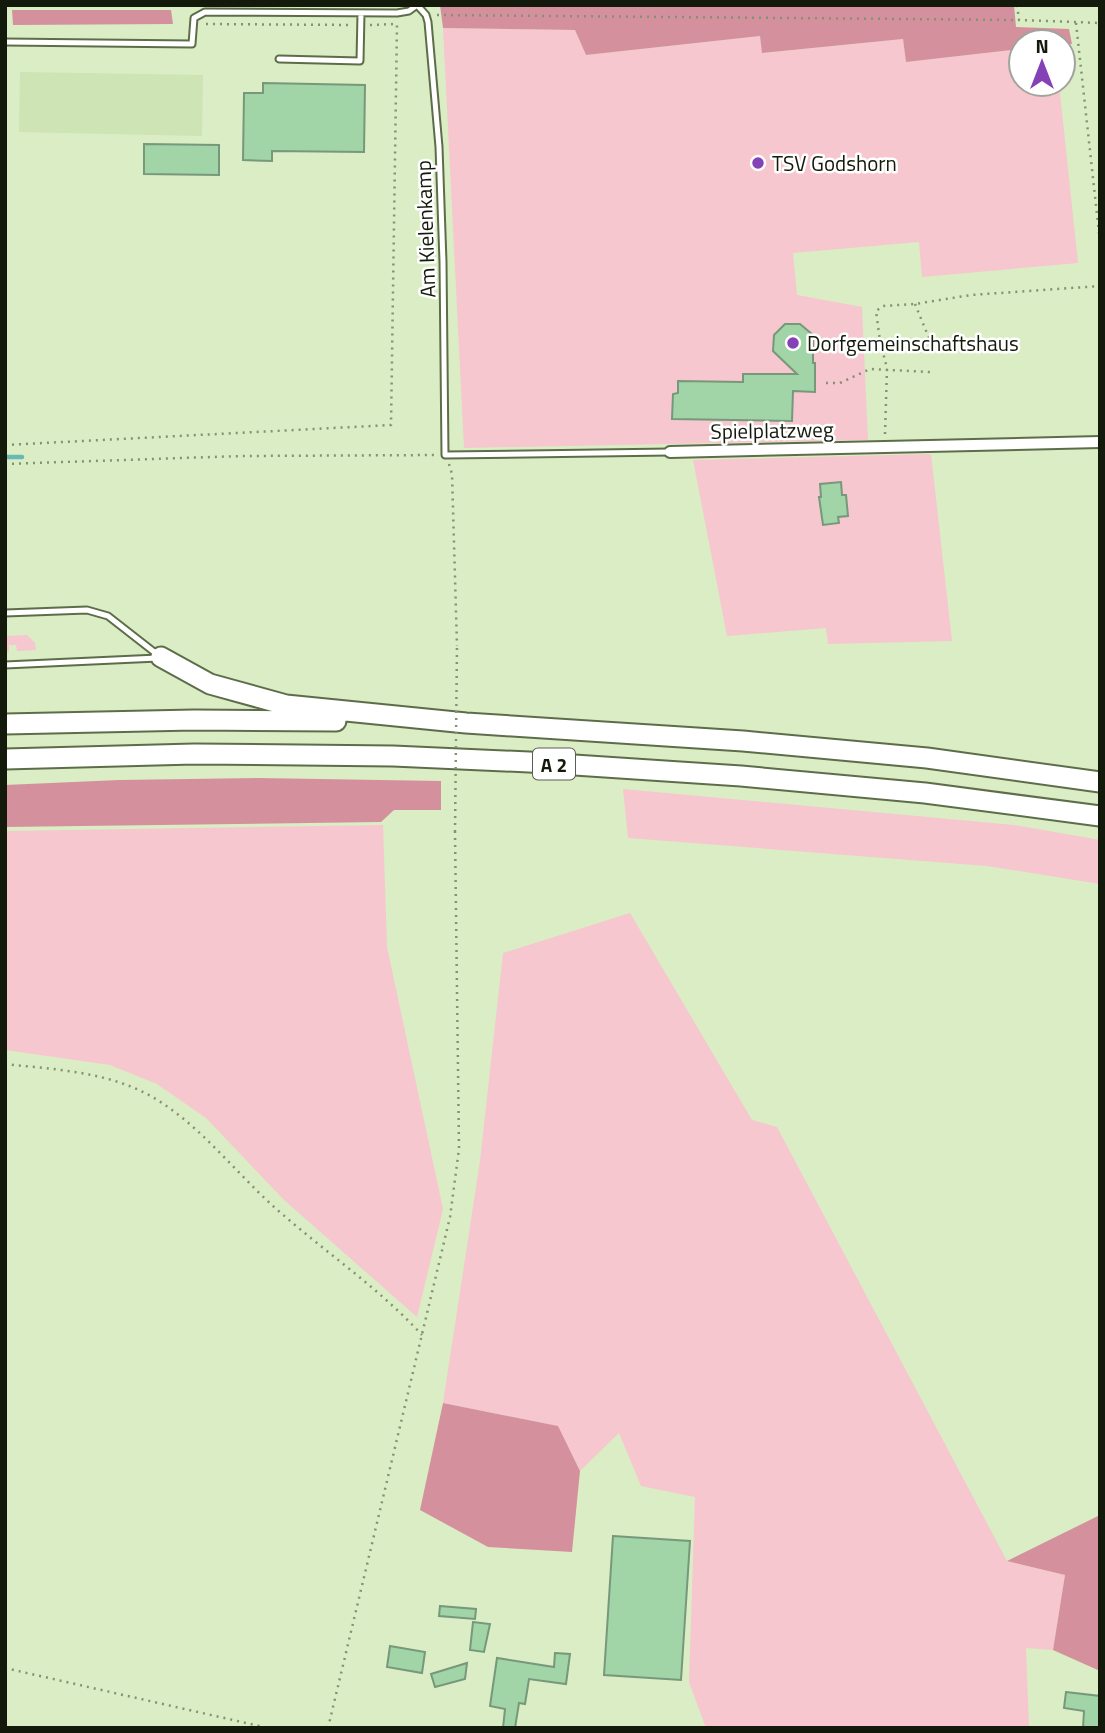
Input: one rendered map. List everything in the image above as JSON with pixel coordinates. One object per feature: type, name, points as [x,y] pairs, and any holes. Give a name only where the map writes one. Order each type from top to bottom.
[{"type":"highway","points":[[161,657],[210,684],[286,705],[466,723]]},
{"type":"highway","name":"A 2","points":[[5,724],[194,720],[466,723],[730,740],[888,754],[1100,782]]},
{"type":"highway","name":"A 2","points":[[5,759],[194,754],[327,755],[529,762],[873,788],[1100,816]]},
{"type":"street","name":"Spielplatzweg","points":[[670,452],[1100,442]]},
{"type":"lane","points":[[5,42],[191,44],[192,24],[197,14],[205,12],[397,13],[409,11],[417,5],[425,13]]},
{"type":"lane","points":[[279,60],[360,61],[360,13]]},
{"type":"lane","name":"Am Kielenkamp","points":[[425,13],[439,147],[445,456]]},
{"type":"lane","name":"Spielplatzweg","points":[[445,456],[670,452]]},
{"type":"lane","points":[[5,613],[87,610],[99,612],[108,615],[161,657]]},
{"type":"lane","points":[[5,665],[161,657]]},
{"type":"path","points":[[1017,5],[1019,20]]},
{"type":"path","points":[[192,24],[360,25],[397,23],[425,13],[1100,23]]},
{"type":"path","points":[[5,445],[391,425],[397,23]]},
{"type":"path","points":[[1076,23],[1100,242]]},
{"type":"path","points":[[885,447],[887,368],[876,311],[883,306],[971,295],[1100,286]]},
{"type":"path","points":[[915,304],[929,338]]},
{"type":"path","points":[[826,383],[840,383],[870,369],[930,372]]},
{"type":"path","points":[[5,464],[242,456],[445,456],[452,474],[457,646],[455,832],[459,1149],[450,1217],[328,1728]]},
{"type":"path","points":[[5,1064],[86,1074],[141,1091],[183,1119],[274,1207],[394,1305],[422,1335]]},
{"type":"path","points":[[5,1668],[268,1728]]},
{"type":"shaded area","points":[[440,5],[1014,5],[1016,27],[1042,28],[1007,28],[1007,51],[906,62],[903,39],[762,53],[760,36],[586,55],[575,30],[443,28]]},
{"type":"shaded area","points":[[12,10],[171,10],[173,24],[13,25]]},
{"type":"shaded area","name":"TSV Godshorn","points":[[443,28],[575,30],[586,55],[760,36],[763,53],[903,39],[906,62],[1007,51],[1007,98],[1060,98],[1078,263],[922,277],[919,242],[793,253],[797,295],[862,307],[868,440],[464,448]]},
{"type":"shaded area","points":[[20,72],[203,75],[202,136],[19,132]]},
{"type":"shaded area","points":[[931,454],[952,641],[828,644],[826,628],[727,636],[693,460]]},
{"type":"shaded area","points":[[27,635],[35,643],[36,650],[17,651],[16,645],[9,645],[9,652],[5,652],[5,636]]},
{"type":"shaded area","points":[[259,778],[441,781],[441,810],[394,810],[381,822],[5,827],[5,785]]},
{"type":"shaded area","points":[[623,789],[1014,825],[1100,840],[1100,884],[987,866],[628,838]]},
{"type":"shaded area","points":[[383,825],[387,947],[443,1209],[417,1317],[284,1200],[206,1118],[157,1084],[110,1065],[5,1050],[5,831]]},
{"type":"shaded area","points":[[630,913],[752,1120],[777,1127],[1007,1561],[1065,1575],[1053,1650],[1026,1648],[1029,1728],[706,1728],[689,1682],[695,1497],[641,1486],[619,1433],[580,1471],[557,1426],[443,1403],[480,1161],[503,953]]},
{"type":"shaded area","points":[[443,1403],[558,1426],[580,1471],[572,1552],[488,1547],[420,1510]]},
{"type":"shaded area","points":[[1100,1515],[1100,1671],[1053,1650],[1065,1575],[1007,1561]]},
{"type":"building","points":[[263,83],[365,85],[364,152],[272,151],[272,161],[243,160],[244,93],[263,93]]},
{"type":"building","points":[[144,144],[219,145],[219,175],[144,174]]},
{"type":"building","points":[[785,324],[800,324],[813,335],[815,392],[793,391],[792,421],[672,419],[673,394],[678,393],[678,381],[743,382],[743,374],[797,374],[773,351],[774,335]]},
{"type":"building","points":[[841,482],[842,495],[846,495],[848,516],[838,517],[839,523],[823,525],[820,484]]},
{"type":"building","points":[[613,1536],[690,1541],[681,1680],[604,1675]]},
{"type":"building","points":[[440,1606],[476,1609],[475,1619],[439,1616]]},
{"type":"building","points":[[473,1622],[490,1624],[484,1652],[470,1650]]},
{"type":"building","points":[[390,1646],[425,1652],[422,1673],[387,1667]]},
{"type":"building","points":[[555,1653],[570,1654],[566,1684],[529,1679],[525,1704],[519,1703],[515,1728],[503,1728],[505,1709],[490,1706],[497,1658],[554,1667]]},
{"type":"building","points":[[467,1663],[465,1679],[435,1687],[431,1674]]},
{"type":"building","points":[[1066,1692],[1100,1696],[1100,1728],[1083,1728],[1084,1711],[1064,1708]]},
{"type":"waterway","points":[[5,457],[22,457]]},
{"type":"place","name":"TSV Godshorn","points":[[758,163]]},
{"type":"place","name":"Dorfgemeinschaftshaus","points":[[793,343]]}]
